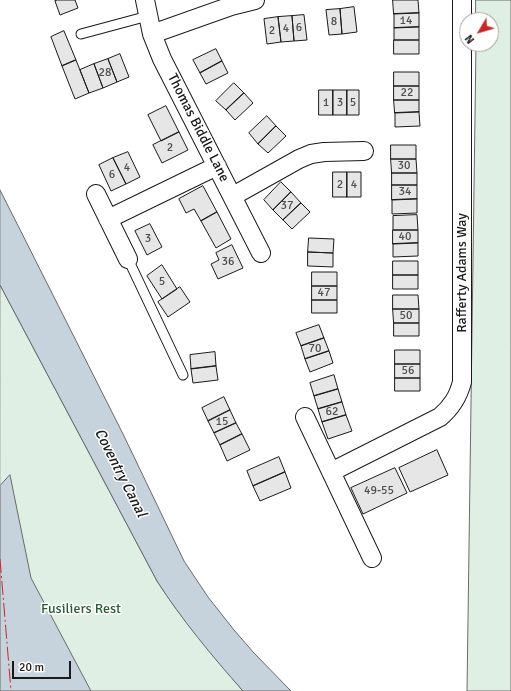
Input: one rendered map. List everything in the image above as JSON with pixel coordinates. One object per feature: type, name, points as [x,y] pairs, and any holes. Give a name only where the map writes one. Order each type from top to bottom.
[{"type":"street","points":[[152,34],[230,6],[255,0]]},
{"type":"street","name":"Rafferty Adams Way","points":[[331,472],[440,417],[455,402],[462,382],[462,0]]},
{"type":"street","name":"Thomas Biddle Lane","points":[[146,8],[152,34],[162,60],[218,166],[261,253]]},
{"type":"street","points":[[232,196],[299,159],[311,154],[324,152],[364,151]]},
{"type":"street","points":[[108,219],[218,166]]},
{"type":"street","points":[[96,194],[128,259]]},
{"type":"street","points":[[305,417],[372,558]]},
{"type":"lane","points":[[81,34],[146,8]]},
{"type":"lane","points":[[128,259],[183,375]]},
{"type":"green space","points":[[476,0],[511,0],[511,691],[467,691],[476,52],[499,52],[499,12],[476,12]]},
{"type":"green space","name":"Fusiliers Rest","points":[[0,285],[157,581],[187,623],[243,691],[0,691]]},
{"type":"water","name":"Coventry Canal","points":[[0,190],[123,434],[184,561],[208,597],[234,630],[291,691],[243,691],[198,638],[157,581],[0,285]]},
{"type":"water","points":[[10,475],[31,578],[91,691],[0,691],[0,486]]},
{"type":"building","points":[[75,0],[78,8],[60,15],[55,1]]},
{"type":"building","points":[[393,0],[418,0],[419,13],[394,14]]},
{"type":"building","points":[[354,7],[357,32],[342,34],[340,9]]},
{"type":"building","points":[[340,9],[342,34],[329,35],[326,10]]},
{"type":"building","points":[[419,13],[419,27],[394,28],[394,14]]},
{"type":"building","points":[[304,15],[307,40],[294,41],[292,16]]},
{"type":"building","points":[[292,16],[294,41],[281,42],[278,17]]},
{"type":"building","points":[[278,17],[281,42],[267,44],[264,19]]},
{"type":"building","points":[[419,27],[419,40],[394,40],[394,28]]},
{"type":"building","points":[[64,31],[76,60],[62,66],[51,37]]},
{"type":"building","points":[[394,40],[419,40],[419,54],[394,54]]},
{"type":"building","points":[[216,49],[222,61],[200,73],[193,60]]},
{"type":"building","points":[[120,54],[129,77],[117,82],[108,59]]},
{"type":"building","points":[[108,59],[117,82],[103,88],[94,64]]},
{"type":"building","points":[[76,60],[89,93],[75,99],[62,66]]},
{"type":"building","points":[[222,61],[228,73],[206,84],[200,73]]},
{"type":"building","points":[[94,64],[103,88],[89,93],[80,70]]},
{"type":"building","points":[[394,72],[419,72],[419,86],[394,86]]},
{"type":"building","points":[[234,83],[244,93],[226,110],[216,101]]},
{"type":"building","points":[[394,86],[419,86],[419,100],[394,100]]},
{"type":"building","points":[[319,90],[333,90],[333,115],[319,115]]},
{"type":"building","points":[[333,90],[347,90],[347,115],[333,115]]},
{"type":"building","points":[[347,90],[359,90],[359,115],[347,115]]},
{"type":"building","points":[[244,93],[253,103],[235,120],[226,110]]},
{"type":"building","points":[[394,100],[419,100],[419,112],[395,113]]},
{"type":"building","points":[[166,106],[179,132],[161,141],[148,115]]},
{"type":"building","points":[[419,112],[420,126],[395,127],[395,113]]},
{"type":"building","points":[[267,116],[276,126],[258,144],[249,133]]},
{"type":"building","points":[[276,126],[286,136],[268,153],[258,144]]},
{"type":"building","points":[[179,132],[188,150],[162,163],[153,145]]},
{"type":"building","points":[[391,145],[416,145],[416,159],[391,159]]},
{"type":"building","points":[[128,152],[140,177],[126,184],[113,158]]},
{"type":"building","points":[[113,158],[126,184],[111,191],[99,165]]},
{"type":"building","points":[[391,159],[416,159],[417,173],[392,173]]},
{"type":"building","points":[[333,172],[347,172],[347,197],[333,197]]},
{"type":"building","points":[[347,172],[361,172],[361,197],[347,197]]},
{"type":"building","points":[[392,173],[417,173],[417,185],[392,185]]},
{"type":"building","points":[[281,182],[291,192],[273,210],[264,200]]},
{"type":"building","points":[[392,185],[417,185],[417,199],[392,200]]},
{"type":"building","points":[[203,186],[217,212],[201,221],[194,209],[186,213],[179,199]]},
{"type":"building","points":[[291,192],[301,203],[283,220],[273,210]]},
{"type":"building","points":[[417,199],[417,213],[392,214],[392,200]]},
{"type":"building","points":[[301,203],[310,212],[292,229],[283,220]]},
{"type":"building","points":[[217,212],[231,239],[216,248],[201,221]]},
{"type":"building","points":[[417,215],[418,230],[393,230],[393,216]]},
{"type":"building","points":[[150,224],[162,247],[147,255],[135,231]]},
{"type":"building","points":[[393,230],[418,230],[418,243],[393,244]]},
{"type":"building","points":[[309,238],[334,239],[333,253],[308,252]]},
{"type":"building","points":[[418,243],[418,256],[393,257],[393,244]]},
{"type":"building","points":[[232,245],[243,268],[218,279],[211,264],[219,260],[216,253]]},
{"type":"building","points":[[308,252],[333,253],[333,267],[308,266]]},
{"type":"building","points":[[393,261],[418,261],[418,275],[393,275]]},
{"type":"building","points":[[162,265],[177,289],[162,299],[147,276]]},
{"type":"building","points":[[312,272],[337,272],[337,286],[312,286]]},
{"type":"building","points":[[393,275],[418,275],[418,289],[393,289]]},
{"type":"building","points":[[312,286],[337,286],[337,300],[312,300]]},
{"type":"building","points":[[180,287],[190,302],[168,317],[158,302]]},
{"type":"building","points":[[393,295],[418,295],[419,309],[393,309]]},
{"type":"building","points":[[312,300],[337,300],[337,313],[312,313]]},
{"type":"building","points":[[393,309],[419,309],[419,323],[394,323]]},
{"type":"building","points":[[394,323],[419,323],[419,336],[394,336]]},
{"type":"building","points":[[319,325],[324,338],[301,346],[296,333]]},
{"type":"building","points":[[324,338],[329,351],[305,359],[301,346]]},
{"type":"building","points":[[395,350],[420,350],[420,364],[395,364]]},
{"type":"building","points":[[329,351],[333,363],[310,372],[305,359]]},
{"type":"building","points":[[215,352],[216,366],[191,369],[190,355]]},
{"type":"building","points":[[395,364],[420,364],[420,378],[395,378]]},
{"type":"building","points":[[216,366],[218,380],[193,383],[191,369]]},
{"type":"building","points":[[334,375],[338,389],[314,396],[310,383]]},
{"type":"building","points":[[395,378],[420,378],[420,391],[395,391]]},
{"type":"building","points":[[338,389],[342,402],[318,409],[314,396]]},
{"type":"building","points":[[224,397],[230,410],[208,421],[202,408]]},
{"type":"building","points":[[342,402],[346,415],[322,422],[318,409]]},
{"type":"building","points":[[230,410],[236,423],[214,433],[208,421]]},
{"type":"building","points":[[346,415],[352,431],[328,439],[322,422]]},
{"type":"building","points":[[236,423],[242,434],[220,445],[214,433]]},
{"type":"building","points":[[242,434],[250,450],[227,461],[220,445]]},
{"type":"building","points":[[437,450],[448,475],[410,492],[399,468]]},
{"type":"building","points":[[279,457],[285,472],[253,486],[247,471]]},
{"type":"building","points":[[395,468],[407,493],[363,514],[351,488]]},
{"type":"building","points":[[285,472],[291,488],[260,501],[253,486]]},
{"type":"power","points":[[0,559],[11,691]]}]
